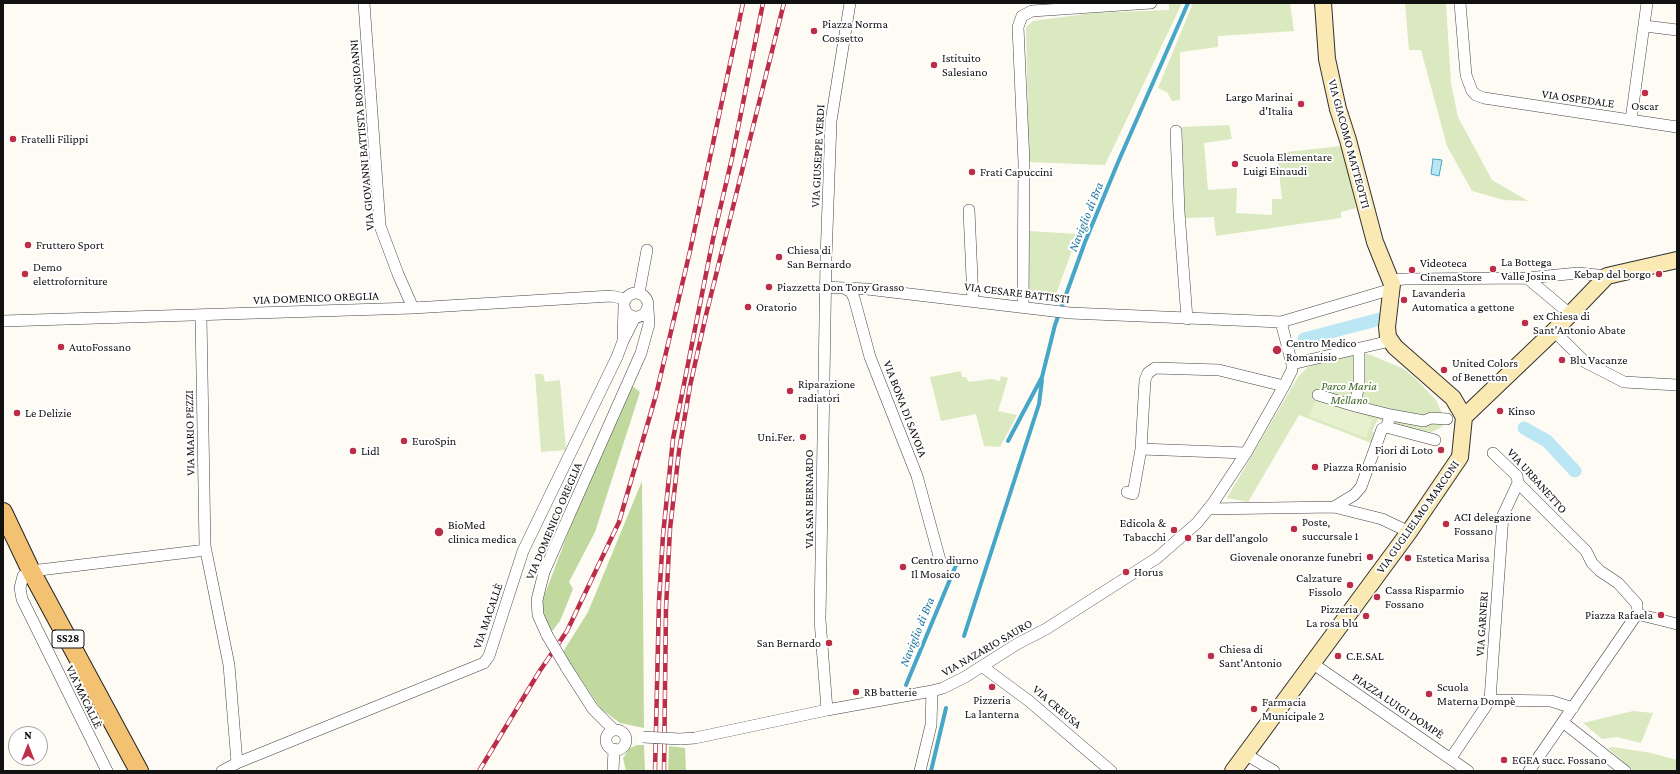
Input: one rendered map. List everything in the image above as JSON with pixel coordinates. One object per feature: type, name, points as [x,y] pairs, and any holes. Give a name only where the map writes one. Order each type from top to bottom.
[{"type":"main road","name":"VIA GIACOMO MATTEOTTI","points":[[1323,3],[1328,60],[1338,109],[1348,140],[1375,242],[1392,285]]},
{"type":"main road","points":[[1392,285],[1387,327],[1390,341],[1453,398],[1464,417],[1554,331],[1607,276],[1677,260]]},
{"type":"main road","name":"VIA GUGLIELMO MARCONI","points":[[1233,771],[1244,754],[1409,532],[1460,457],[1464,417]]},
{"type":"main road","name":"SS28","points":[[3,512],[31,571],[139,771]]},
{"type":"street","name":"VIA GIOVANNI BATTISTA BONGIOANNI","points":[[364,3],[380,226],[398,274],[413,308]]},
{"type":"street","name":"VIA GIUSEPPE VERDI","points":[[826,287],[831,121],[850,3]]},
{"type":"street","points":[[1023,306],[1024,163],[1018,27],[1022,16],[1032,11],[1151,3]]},
{"type":"street","name":"VIA OSPEDALE","points":[[1460,3],[1466,75],[1472,91],[1476,95],[1484,98],[1677,127]]},
{"type":"street","points":[[1631,120],[1633,92],[1645,26],[1647,3]]},
{"type":"street","points":[[1645,26],[1677,30]]},
{"type":"street","points":[[1176,131],[1179,212],[1187,319]]},
{"type":"street","points":[[969,210],[973,301]]},
{"type":"street","points":[[639,293],[647,250]]},
{"type":"street","name":"VIA CESARE BATTISTI","points":[[844,288],[867,289],[1060,311],[1187,319],[1280,322],[1392,285],[1406,278],[1527,278],[1578,273],[1607,276]]},
{"type":"street","points":[[1527,278],[1570,314]]},
{"type":"street","points":[[826,287],[844,288]]},
{"type":"street","name":"VIA SAN BERNARDO","points":[[826,287],[820,620],[827,710]]},
{"type":"street","name":"VIA BONA DI SAVOIA","points":[[844,288],[851,292],[854,298],[870,357],[917,476],[940,560]]},
{"type":"street","points":[[631,293],[639,293],[646,297],[648,301],[648,309],[641,316],[635,317],[628,314],[624,303],[631,293]]},
{"type":"street","name":"VIA DOMENICO OREGLIA","points":[[5,322],[413,308],[611,296],[624,303]]},
{"type":"street","name":"VIA MACALLÈ","points":[[622,341],[624,303]]},
{"type":"street","name":"VIA DOMENICO OREGLIA","points":[[614,730],[593,709],[547,635],[538,615],[537,600],[544,572],[641,353],[649,324],[648,309]]},
{"type":"street","name":"VIA MARIO PEZZI","points":[[201,316],[206,550],[229,665],[237,763]]},
{"type":"street","name":"VIA MACALLÈ","points":[[222,771],[237,763],[484,663],[489,656],[524,551],[617,357],[622,341],[635,317]]},
{"type":"street","points":[[1208,509],[1246,453],[1292,370],[1292,364],[1280,322]]},
{"type":"street","points":[[1554,331],[1585,362],[1624,382],[1677,385]]},
{"type":"street","points":[[1292,364],[1390,341]]},
{"type":"street","points":[[1355,406],[1359,384],[1359,353]]},
{"type":"street","points":[[1127,492],[1134,494],[1141,448],[1145,380],[1148,373],[1155,368],[1219,370],[1284,386]]},
{"type":"street","points":[[1318,395],[1391,415],[1424,421],[1431,418],[1447,418]]},
{"type":"street","points":[[1334,508],[1354,495],[1361,487],[1382,429],[1386,427],[1391,415]]},
{"type":"street","points":[[1386,427],[1435,440]]},
{"type":"street","points":[[1141,448],[1246,453]]},
{"type":"street","name":"VIA URBANETTO","points":[[1493,452],[1517,476],[1518,482],[1586,551],[1592,563],[1633,597],[1637,604],[1637,614]]},
{"type":"street","name":"VIA GARNERI","points":[[1451,758],[1490,700],[1503,515],[1518,482]]},
{"type":"street","points":[[1208,509],[1334,508],[1382,519],[1409,532]]},
{"type":"street","name":"VIA NAZARIO SAURO","points":[[626,737],[680,739],[695,738],[827,710],[932,691],[965,678],[1157,558],[1191,528],[1208,509]]},
{"type":"street","points":[[31,571],[206,550]]},
{"type":"street","name":"VIA MACALLÈ","points":[[31,571],[23,576],[20,588],[22,599],[107,771]]},
{"type":"street","points":[[1529,771],[1564,723],[1637,614],[1677,624]]},
{"type":"street","name":"PIAZZA LUIGI DOMPÈ","points":[[1312,663],[1468,771]]},
{"type":"street","name":"VIA CREUSA","points":[[983,667],[1029,700],[1111,771]]},
{"type":"street","points":[[920,771],[931,725],[932,691]]},
{"type":"street","points":[[1490,700],[1551,701],[1573,708]]},
{"type":"street","points":[[1564,723],[1625,771]]},
{"type":"street","points":[[614,730],[620,731],[626,737],[626,742],[622,748],[614,749],[608,746],[606,740],[608,734],[614,730]]},
{"type":"street","points":[[613,771],[614,749]]},
{"type":"street","points":[[1244,754],[1274,771]]},
{"type":"green space","points":[[1169,3],[1182,3],[1105,165],[1029,162],[1026,27],[1033,21],[1093,13],[1169,10]]},
{"type":"green space","points":[[1193,3],[1290,3],[1294,31],[1218,36],[1218,47],[1180,52],[1180,100],[1172,101],[1167,92],[1158,88]]},
{"type":"green space","points":[[1405,3],[1446,3],[1451,83],[1458,117],[1492,180],[1528,201],[1504,200],[1472,191],[1447,146],[1421,50],[1409,50]]},
{"type":"green space","points":[[1229,125],[1232,139],[1204,143],[1208,190],[1237,188],[1236,213],[1272,215],[1272,199],[1282,199],[1277,153],[1342,146],[1356,208],[1341,212],[1341,218],[1216,236],[1214,217],[1185,218],[1182,127]]},
{"type":"green space","points":[[1028,231],[1078,234],[1055,297],[1029,298]]},
{"type":"green space","name":"Parco Maria Mellano","points":[[1347,353],[1368,354],[1402,368],[1414,377],[1436,400],[1446,422],[1440,428],[1432,432],[1399,428],[1378,419],[1372,431],[1376,435],[1374,444],[1299,415],[1248,502],[1227,498],[1298,377],[1308,367]]},
{"type":"green space","points":[[961,371],[962,377],[966,377],[969,382],[991,379],[1000,381],[1001,376],[1008,378],[998,411],[1017,415],[1000,447],[984,446],[976,414],[941,421],[930,377]]},
{"type":"green space","points":[[535,374],[543,374],[545,382],[560,380],[566,450],[541,452]]},
{"type":"green space","points":[[631,385],[640,392],[595,532],[569,582],[573,589],[560,621],[550,634],[540,607],[568,533]]},
{"type":"green space","points":[[1317,397],[1373,419],[1366,438],[1309,416]]},
{"type":"green space","points":[[642,481],[644,728],[620,723],[601,709],[563,652],[588,612]]},
{"type":"green space","points":[[1633,711],[1653,713],[1641,743],[1617,737],[1602,739],[1583,723]]},
{"type":"green space","points":[[637,745],[644,745],[645,771],[626,771],[623,758],[630,748]]},
{"type":"green space","points":[[669,746],[685,748],[686,771],[668,771]]},
{"type":"green space","points":[[1613,747],[1651,753],[1677,760],[1677,771],[1633,771],[1608,748]]},
{"type":"water","points":[[1433,159],[1442,160],[1439,176],[1431,174]]},
{"type":"waterway","name":"Naviglio di Bra","points":[[1008,441],[1042,377],[1055,325],[1085,242],[1119,160],[1188,3]]},
{"type":"waterway","points":[[1304,339],[1380,319]]},
{"type":"waterway","points":[[964,636],[1039,404],[1042,380]]},
{"type":"waterway","points":[[1524,428],[1547,441],[1575,471]]},
{"type":"waterway","name":"Naviglio di Bra","points":[[906,685],[956,565]]},
{"type":"waterway","points":[[931,771],[946,708]]},
{"type":"railway","points":[[479,771],[539,672],[567,631],[619,522],[656,395],[690,251],[743,3]]},
{"type":"railway","points":[[655,771],[659,601],[663,535],[673,439],[713,239],[732,158],[763,3]]},
{"type":"railway","points":[[664,771],[666,608],[670,529],[679,451],[690,386],[706,315],[784,3]]},
{"type":"place","name":"Piazza Norma Cossetto","points":[[814,31]]},
{"type":"place","name":"Istituito Salesiano","points":[[934,65]]},
{"type":"place","name":"Oscar","points":[[1645,93]]},
{"type":"place","name":"Largo Marinai d'Italia","points":[[1301,104]]},
{"type":"place","name":"Fratelli Filippi","points":[[13,139]]},
{"type":"place","name":"Scuola Elementare Luigi Einaudi","points":[[1235,164]]},
{"type":"place","name":"Frati Capuccini","points":[[972,172]]},
{"type":"place","name":"Fruttero Sport","points":[[28,245]]},
{"type":"place","name":"Chiesa di San Bernardo","points":[[779,257]]},
{"type":"place","name":"La Bottega Valle Josina","points":[[1493,269]]},
{"type":"place","name":"Videoteca CinemaStore","points":[[1412,270]]},
{"type":"place","name":"Demo elettroforniture","points":[[25,274]]},
{"type":"place","name":"Kebap del borgo","points":[[1659,274]]},
{"type":"place","name":"Piazzetta Don Tony Grasso","points":[[769,287]]},
{"type":"place","name":"Lavanderia Automatica a gettone","points":[[1404,300]]},
{"type":"place","name":"Oratorio","points":[[748,307]]},
{"type":"place","name":"ex Chiesa di Sant’Antonio Abate","points":[[1525,323]]},
{"type":"place","name":"AutoFossano","points":[[61,347]]},
{"type":"place","name":"Centro Medico Romanisio","points":[[1277,350]]},
{"type":"place","name":"Blu Vacanze","points":[[1562,360]]},
{"type":"place","name":"United Colors of Benetton","points":[[1444,370]]},
{"type":"place","name":"Riparazione radiatori","points":[[790,391]]},
{"type":"place","name":"Kinso","points":[[1500,411]]},
{"type":"place","name":"Le Delizie","points":[[17,413]]},
{"type":"place","name":"Uni.Fer.","points":[[803,437]]},
{"type":"place","name":"EuroSpin","points":[[404,441]]},
{"type":"place","name":"Fiori di Loto","points":[[1441,450]]},
{"type":"place","name":"Lidl","points":[[353,451]]},
{"type":"place","name":"Piazza Romanisio","points":[[1315,467]]},
{"type":"place","name":"ACI delegazione Fossano","points":[[1446,524]]},
{"type":"place","name":"Poste, succursale 1","points":[[1294,529]]},
{"type":"place","name":"Edicola & Tabacchi","points":[[1174,530]]},
{"type":"place","name":"BioMed clinica medica","points":[[439,532]]},
{"type":"place","name":"Bar dell'angolo","points":[[1188,538]]},
{"type":"place","name":"Giovenale onoranze funebri","points":[[1370,557]]},
{"type":"place","name":"Estetica Marisa","points":[[1408,558]]},
{"type":"place","name":"Centro diurno Il Mosaico","points":[[903,567]]},
{"type":"place","name":"Horus","points":[[1126,572]]},
{"type":"place","name":"Calzature Fissolo","points":[[1350,585]]},
{"type":"place","name":"Cassa Risparmio Fossano","points":[[1377,597]]},
{"type":"place","name":"Piazza Rafaela","points":[[1661,615]]},
{"type":"place","name":"Pizzeria La rosa blu","points":[[1366,616]]},
{"type":"place","name":"San Bernardo","points":[[829,643]]},
{"type":"place","name":"Chiesa di Sant'Antonio","points":[[1211,656]]},
{"type":"place","name":"C.E.SAL","points":[[1338,656]]},
{"type":"place","name":"Pizzeria La lanterna","points":[[992,687]]},
{"type":"place","name":"RB batterie","points":[[856,692]]},
{"type":"place","name":"Scuola Materna Dompè","points":[[1429,694]]},
{"type":"place","name":"Farmacia Municipale 2","points":[[1254,709]]},
{"type":"place","name":"EGEA succ. Fossano","points":[[1504,760]]}]
